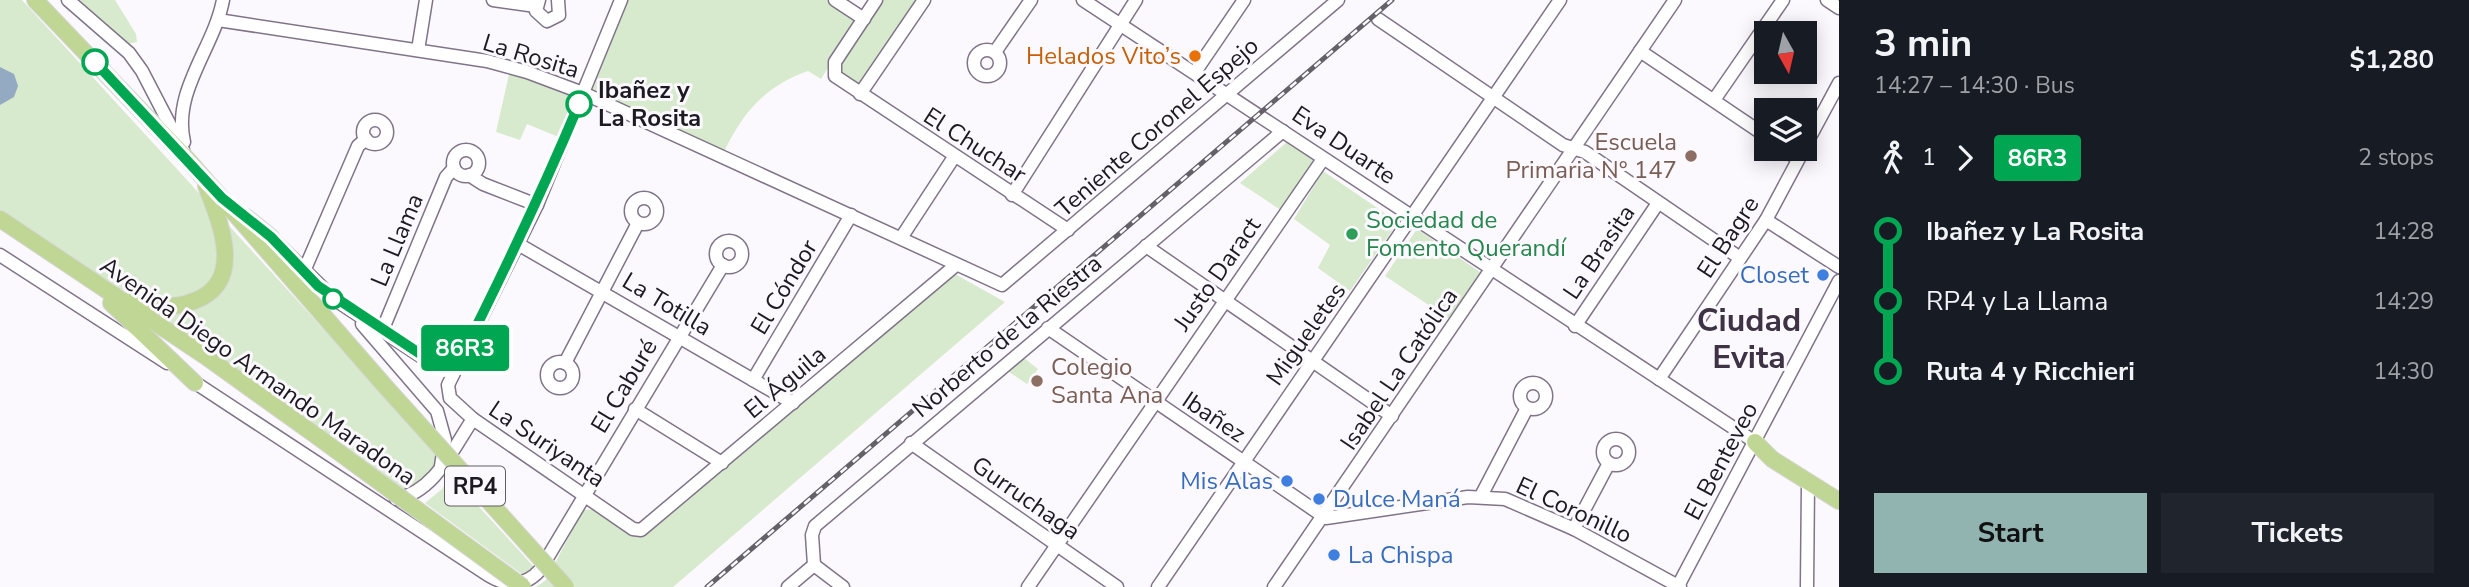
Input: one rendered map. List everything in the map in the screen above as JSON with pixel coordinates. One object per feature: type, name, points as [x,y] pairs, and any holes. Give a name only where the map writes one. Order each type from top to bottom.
[{"type":"main road","name":"Avenida Diego Armando Maradona","points":[[35,0],[188,160],[384,385],[566,587]]},
{"type":"main road","points":[[105,289],[133,302],[174,307],[201,299],[214,289],[223,275],[225,248],[217,215],[202,177]]},
{"type":"main road","points":[[222,198],[271,237]]},
{"type":"main road","name":"Avenida Diego Armando Maradona","points":[[2,221],[318,437],[516,587]]},
{"type":"main road","points":[[86,279],[195,383]]},
{"type":"main road","name":"Eva Duarte","points":[[1755,442],[1772,459],[1839,501]]},
{"type":"main road","name":"Eva Duarte","points":[[1755,442],[1839,490]]},
{"type":"street","points":[[68,0],[129,53],[159,102],[188,160]]},
{"type":"street","points":[[188,160],[181,128],[188,90],[218,20],[223,0]]},
{"type":"street","points":[[418,51],[426,0]]},
{"type":"street","points":[[493,0],[537,3],[538,16],[552,21],[561,10],[558,0]]},
{"type":"street","points":[[334,299],[437,367],[448,369],[458,363],[537,205],[621,0]]},
{"type":"street","points":[[835,0],[864,19]]},
{"type":"street","points":[[876,0],[834,66],[839,80],[860,94],[924,0]]},
{"type":"street","points":[[995,52],[1031,0]]},
{"type":"street","name":"Eva Duarte","points":[[1083,0],[1227,93],[1491,271],[1755,442]]},
{"type":"street","points":[[1012,195],[1136,0]]},
{"type":"street","points":[[1195,72],[1244,0]]},
{"type":"street","name":"Teniente Coronel Espejo","points":[[1002,285],[1338,0]]},
{"type":"street","name":"Isabel La Católica","points":[[1274,587],[1675,0]]},
{"type":"street","points":[[1714,100],[1783,0]]},
{"type":"street","points":[[1827,0],[1839,8]]},
{"type":"street","name":"Migueletes","points":[[1158,587],[1557,1]]},
{"type":"street","points":[[1378,19],[1563,145],[1585,152],[1740,258]]},
{"type":"street","name":"La Rosita","points":[[218,20],[514,68],[583,93],[1002,285]]},
{"type":"street","points":[[1640,51],[1754,128]]},
{"type":"street","name":"El Bagre","points":[[1817,124],[1839,83]]},
{"type":"street","points":[[159,102],[173,103],[188,90]]},
{"type":"street","name":"El Chuchar","points":[[860,94],[1068,230]]},
{"type":"street","name":"Norberto de la Riestra","points":[[814,565],[812,535],[815,526],[1283,131]]},
{"type":"street","points":[[304,271],[358,146],[366,139]]},
{"type":"street","points":[[470,175],[478,164],[471,151],[456,155],[454,168],[460,174],[470,175],[483,184],[537,205]]},
{"type":"street","points":[[901,238],[954,157]]},
{"type":"street","name":"Justo Daract","points":[[1028,587],[1323,159]]},
{"type":"street","name":"El Bagre","points":[[1659,379],[1766,220],[1797,161]]},
{"type":"street","name":"La Llama","points":[[382,331],[446,177],[454,168]]},
{"type":"street","name":"La Brasita","points":[[1575,326],[1658,203]]},
{"type":"street","name":"El Cóndor","points":[[753,380],[851,215]]},
{"type":"street","points":[[1766,220],[1839,267]]},
{"type":"street","points":[[565,363],[638,223]]},
{"type":"street","points":[[271,237],[366,328],[437,411],[444,440],[441,466]]},
{"type":"street","name":"La Totilla","points":[[519,244],[603,290],[793,403]]},
{"type":"street","points":[[1146,246],[1392,416]]},
{"type":"street","points":[[0,255],[369,496],[516,587]]},
{"type":"street","name":"El Caburé","points":[[516,587],[536,575],[723,265]]},
{"type":"street","name":"El Águila","points":[[641,530],[956,265]]},
{"type":"street","name":"El Benteveo","points":[[1679,586],[1839,281]]},
{"type":"street","name":"Ibañez","points":[[1048,328],[1322,517]]},
{"type":"street","name":"La Suriyanta","points":[[458,363],[448,385],[450,398],[473,419],[633,529],[641,530]]},
{"type":"street","points":[[1482,496],[1527,408]]},
{"type":"street","points":[[635,409],[722,463]]},
{"type":"street","points":[[369,496],[384,500],[407,497],[431,480],[473,419]]},
{"type":"street","name":"Gurruchaga","points":[[911,443],[1117,587]]},
{"type":"street","points":[[1574,529],[1609,463]]},
{"type":"street","points":[[1807,587],[1808,483]]},
{"type":"street","name":"El Coronillo","points":[[1322,517],[1331,519],[1482,496],[1521,504],[1574,529],[1679,586]]},
{"type":"street","points":[[1336,497],[1338,505],[1350,516]]},
{"type":"street","points":[[788,587],[814,565],[843,587]]},
{"type":"green space","points":[[0,0],[22,0],[439,455],[434,469],[426,479],[403,494],[118,289],[0,210]]},
{"type":"green space","points":[[80,0],[115,0],[136,34],[137,42],[128,44],[83,7]]},
{"type":"green space","points":[[626,0],[826,0],[856,22],[821,79],[808,71],[767,93],[738,126],[723,154],[592,91]]},
{"type":"green space","points":[[880,0],[916,0],[859,85],[841,76],[839,63]]},
{"type":"green space","points":[[510,70],[575,96],[561,138],[527,124],[520,140],[496,132]]},
{"type":"green space","points":[[1288,141],[1317,160],[1282,211],[1240,183]]},
{"type":"green space","name":"Sociedad de Fomento Querandí","points":[[1323,171],[1398,222],[1350,291],[1318,268],[1330,245],[1294,219]]},
{"type":"green space","points":[[1417,229],[1483,274],[1451,320],[1385,276]]},
{"type":"green space","points":[[955,274],[1005,302],[673,587],[536,587],[546,580],[583,510],[597,509],[640,535],[646,534]]},
{"type":"green space","points":[[1024,358],[1038,369],[1027,384],[1009,372]]},
{"type":"green space","points":[[451,476],[535,568],[527,578],[425,503],[442,489]]},
{"type":"water","points":[[0,67],[14,74],[18,86],[14,97],[0,105]]},
{"type":"railway","points":[[707,587],[1392,0]]},
{"type":"bus line","name":"86R3","points":[[95,62],[222,198],[271,237],[318,286],[443,369],[458,363],[519,244],[579,104]]},
{"type":"place","name":"Helados Vito’s","points":[[1195,56]]},
{"type":"place","name":"Ibañez y La Rosita","points":[[579,104]]},
{"type":"place","name":"Escuela Primaria N° 147","points":[[1691,156]]},
{"type":"place","name":"Sociedad de Fomento Querandí","points":[[1352,234]]},
{"type":"place","name":"Closet","points":[[1823,275]]},
{"type":"place","name":"Colegio Santa Ana","points":[[1037,381]]},
{"type":"place","name":"Mis Alas","points":[[1287,481]]},
{"type":"place","name":"Dulce Maná","points":[[1319,499]]},
{"type":"place","name":"La Chispa","points":[[1334,555]]},
{"type":"district","name":"Ciudad Evita","points":[[1749,338]]}]
